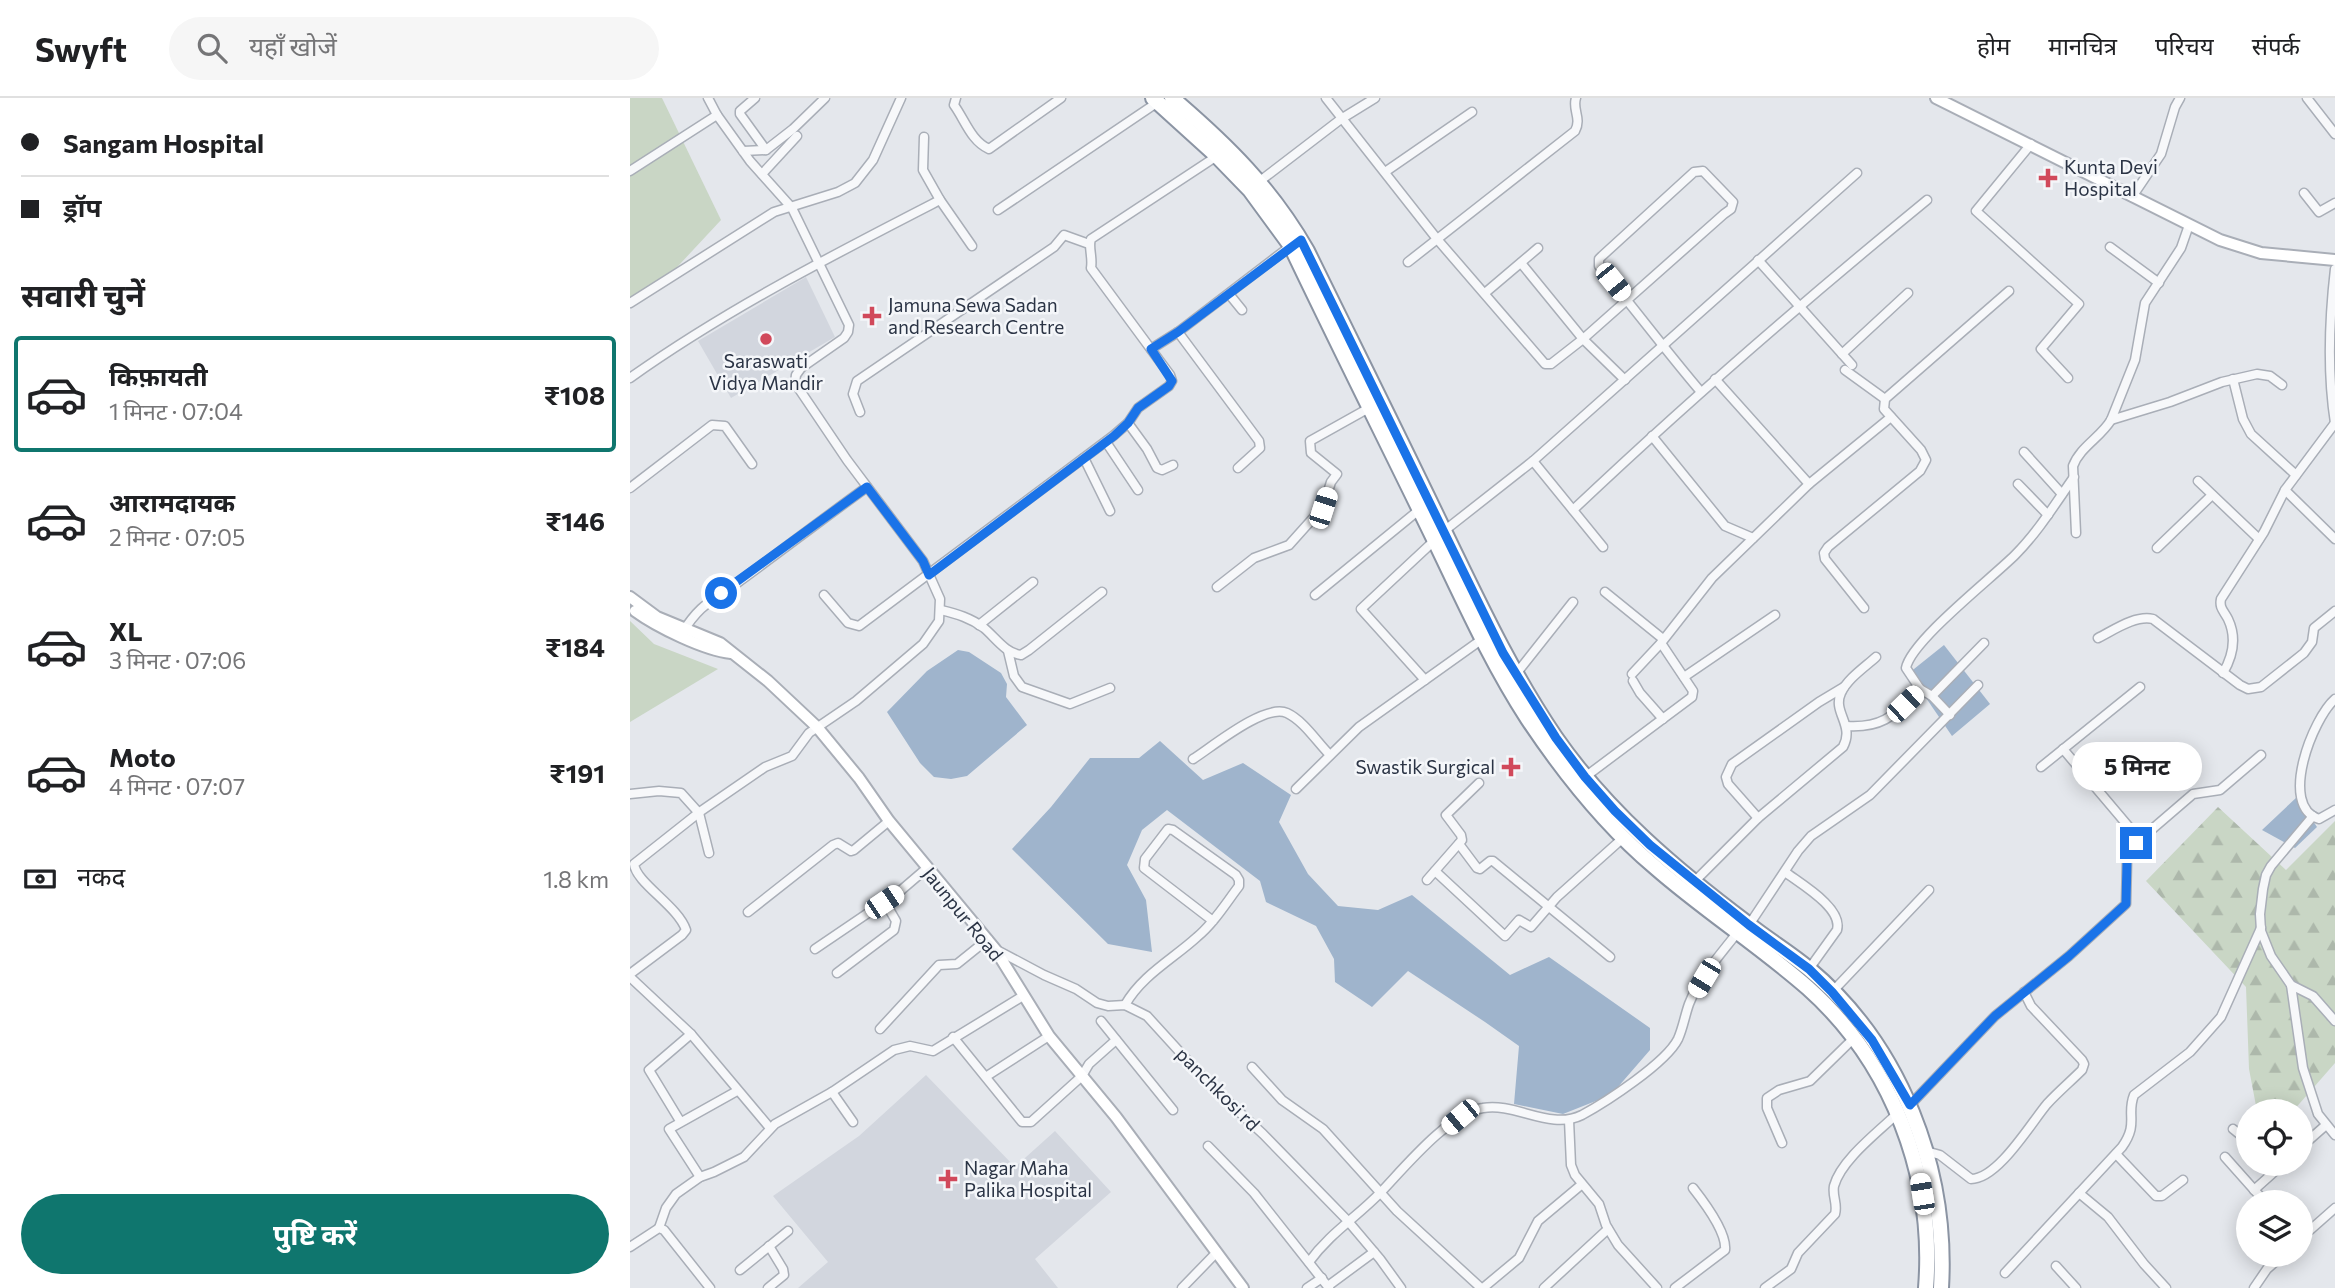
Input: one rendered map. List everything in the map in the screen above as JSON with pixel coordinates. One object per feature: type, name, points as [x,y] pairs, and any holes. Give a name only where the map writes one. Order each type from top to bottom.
[{"type":"highway","points":[[1161,99],[1250,190],[1296,243],[1369,408],[1419,510],[1439,536],[1481,640],[1528,719],[1578,789],[1653,866],[1743,929],[1809,969],[1872,1040],[1926,1152],[1938,1207],[1943,1254],[1941,1288]]},
{"type":"highway","points":[[1161,99],[1227,145],[1260,181],[1296,243],[1439,536],[1515,675],[1556,738],[1615,811],[1810,990],[1854,1038],[1904,1109],[1919,1175],[1928,1258],[1926,1288]]},
{"type":"street","points":[[708,98],[743,151],[792,208],[849,325],[848,332],[801,368],[795,383],[867,487],[923,561],[940,599],[941,611],[939,621],[923,644],[856,701],[804,738],[792,756],[765,767],[632,862],[638,874],[677,914],[686,930],[630,975],[691,1034],[770,1128]]},
{"type":"street","points":[[755,98],[740,114],[766,150]]},
{"type":"street","points":[[743,151],[766,150],[825,98]]},
{"type":"street","points":[[630,303],[774,212],[792,208],[855,184],[873,160],[901,98]]},
{"type":"street","points":[[956,98],[954,105],[970,132],[980,144],[989,149],[1060,98]]},
{"type":"street","points":[[1326,98],[1437,239],[1545,364],[1551,364],[1583,339],[1626,299],[1731,209],[1732,202],[1703,171],[1694,172],[1599,259],[1599,266],[1626,299],[1663,347],[1701,392]]},
{"type":"street","points":[[1260,181],[1342,119],[1375,98]]},
{"type":"street","points":[[1408,262],[1575,131],[1579,119],[1574,103],[1576,98]]},
{"type":"street","points":[[1936,98],[2220,240],[2261,253],[2335,260]]},
{"type":"street","points":[[2132,197],[2161,154],[2180,98]]},
{"type":"street","points":[[2307,98],[2335,134]]},
{"type":"street","points":[[999,210],[1161,99]]},
{"type":"street","points":[[1385,172],[1472,112]]},
{"type":"street","points":[[630,171],[717,115]]},
{"type":"street","points":[[762,174],[797,136]]},
{"type":"street","points":[[924,137],[923,170],[972,246]]},
{"type":"street","points":[[2031,144],[1976,211],[2079,304],[2041,349],[2068,378]]},
{"type":"street","points":[[1089,243],[1091,239],[1217,156]]},
{"type":"street","points":[[1425,680],[1361,609],[1439,536],[1533,461],[1857,173]]},
{"type":"street","points":[[2304,193],[2319,212],[2335,203]]},
{"type":"street","points":[[630,378],[660,357],[819,262],[940,200]]},
{"type":"street","points":[[1573,510],[1798,305],[1927,200]]},
{"type":"street","points":[[2076,533],[2076,457],[2111,420],[2137,353],[2145,303],[2181,248],[2189,225]]},
{"type":"street","points":[[860,412],[853,394],[857,381],[1054,247],[1064,235],[1089,243]]},
{"type":"street","points":[[824,594],[848,623],[859,626],[1106,442],[1128,423],[1138,408],[1169,386],[1172,381],[1151,349],[1091,268],[1093,256],[1089,243]]},
{"type":"street","points":[[1151,349],[1178,332],[1296,243]]},
{"type":"street","points":[[2110,247],[2159,283]]},
{"type":"street","points":[[1485,293],[1538,248]]},
{"type":"street","points":[[1758,260],[1842,354],[1849,368],[1885,399]]},
{"type":"street","points":[[1521,263],[1583,339],[1625,380]]},
{"type":"street","points":[[2223,673],[2233,648],[2231,628],[2221,608],[2221,599],[2259,540],[2285,490],[2335,423],[2330,311],[2335,269]]},
{"type":"street","points":[[1864,608],[1825,559],[1824,553],[1924,466],[1926,460],[1884,409],[1885,399],[2008,291]]},
{"type":"street","points":[[1842,354],[1908,293]]},
{"type":"street","points":[[1229,294],[1242,310]]},
{"type":"street","points":[[1178,332],[1259,441],[1260,448],[1255,455],[1238,468]]},
{"type":"street","points":[[2111,420],[2233,379],[2263,374],[2282,385]]},
{"type":"street","points":[[1715,379],[1809,484]]},
{"type":"street","points":[[2233,379],[2243,419],[2250,434],[2296,475]]},
{"type":"street","points":[[1217,587],[1254,558],[1289,545],[1323,508],[1331,482],[1337,474],[1311,453],[1310,441],[1369,408]]},
{"type":"street","points":[[1663,719],[1640,694],[1633,678],[1712,578],[1809,484],[1891,417]]},
{"type":"street","points":[[1128,423],[1157,468],[1162,470],[1173,465]]},
{"type":"street","points":[[630,488],[712,425],[725,426],[752,464]]},
{"type":"street","points":[[1652,436],[1724,526],[1754,538]]},
{"type":"street","points":[[1106,442],[1138,490]]},
{"type":"street","points":[[2024,452],[2062,494]]},
{"type":"street","points":[[1084,458],[1110,511]]},
{"type":"street","points":[[1533,461],[1603,547]]},
{"type":"street","points":[[1950,715],[1932,696],[1920,689],[1906,668],[1910,655],[2014,556],[2048,515],[2074,477]]},
{"type":"street","points":[[2197,481],[2259,540]]},
{"type":"street","points":[[2018,484],[2048,515]]},
{"type":"street","points":[[683,632],[706,603],[867,487]]},
{"type":"street","points":[[2285,490],[2335,539]]},
{"type":"street","points":[[2157,548],[2212,495]]},
{"type":"street","points":[[1315,594],[1419,510]]},
{"type":"street","points":[[979,625],[1033,582]]},
{"type":"street","points":[[941,611],[959,614],[979,625],[1008,651],[1021,655],[1102,592]]},
{"type":"street","points":[[1585,777],[1692,696],[1693,691],[1662,641],[1605,592]]},
{"type":"street","points":[[630,597],[683,632]]},
{"type":"street","points":[[1515,675],[1573,602]]},
{"type":"street","points":[[630,607],[656,625],[683,632]]},
{"type":"street","points":[[2098,638],[2133,621],[2146,618],[2153,620],[2248,689],[2261,687],[2304,653],[2312,642],[2314,628],[2335,611]]},
{"type":"street","points":[[1684,677],[1776,615]]},
{"type":"street","name":"Jaunpur Road","points":[[683,632],[715,650],[731,653],[768,681],[817,727],[859,778],[889,821],[991,944],[1049,1036],[1116,1117],[1243,1288]]},
{"type":"street","points":[[1296,789],[1359,727],[1481,640]]},
{"type":"street","points":[[1932,696],[1984,643]]},
{"type":"street","points":[[1008,651],[1017,683],[1033,691],[1070,704],[1110,688]]},
{"type":"street","points":[[1758,818],[1728,784],[1727,771],[1745,754],[1844,687],[1876,657]]},
{"type":"street","points":[[1309,1262],[1347,1220],[1380,1193],[1423,1149],[1460,1117],[1473,1110],[1496,1107],[1539,1117],[1569,1120],[1613,1096],[1668,1051],[1678,1039],[1689,1002],[1704,978],[1811,836],[1870,795],[1978,685]]},
{"type":"street","points":[[1694,882],[1758,818],[1837,753],[1846,740],[1847,726],[1839,707],[1844,687]]},
{"type":"street","points":[[2041,767],[2140,687]]},
{"type":"street","points":[[1847,726],[1863,727],[1882,723],[1920,689]]},
{"type":"street","points":[[2335,699],[2320,717],[2298,780],[2305,804],[2313,816],[2319,819],[2335,810]]},
{"type":"street","points":[[1193,760],[1259,716],[1273,711],[1285,712],[1294,718],[1330,755]]},
{"type":"street","points":[[2063,749],[2140,840]]},
{"type":"street","points":[[1765,1288],[1791,1269],[1798,1253],[1835,1214],[1837,1209],[1833,1189],[1844,1167],[1995,1016],[2069,956],[2126,904],[2127,861],[2132,848],[2193,794],[2220,790],[2261,755]]},
{"type":"street","points":[[1427,880],[1459,844],[1461,835],[1446,815],[1479,783]]},
{"type":"street","points":[[630,794],[675,791],[681,793],[699,813],[709,853]]},
{"type":"street","points":[[2313,816],[2266,875],[2260,914],[2265,944],[2291,985],[2303,1068],[2318,1114],[2335,1135]]},
{"type":"street","points":[[748,912],[833,845],[838,843],[850,851],[854,850],[889,821]]},
{"type":"street","points":[[1125,1005],[1150,974],[1199,936],[1213,921],[1239,886],[1240,880],[1236,875],[1168,829],[1145,859],[1144,868],[1213,921]]},
{"type":"street","points":[[1435,871],[1506,936],[1519,920],[1531,927],[1548,906],[1623,838]]},
{"type":"street","points":[[1459,844],[1477,868],[1480,869],[1493,861],[1611,957]]},
{"type":"street","points":[[816,949],[884,902],[927,868]]},
{"type":"street","points":[[1785,872],[1829,906],[1839,923],[1833,937],[1809,969]]},
{"type":"street","points":[[1832,992],[1929,890]]},
{"type":"street","points":[[837,973],[894,930],[896,921],[884,902]]},
{"type":"street","points":[[2006,1273],[2116,1154],[2132,1130],[2134,1095],[2190,1052],[2221,1017],[2261,928]]},
{"type":"street","points":[[880,1029],[939,965],[957,964],[991,944]]},
{"type":"street","name":"panchkosi rd","points":[[991,944],[1097,1003],[1108,1006],[1125,1005],[1147,1016],[1208,1083],[1264,1134],[1347,1220],[1401,1288]]},
{"type":"street","points":[[2291,985],[2313,996],[2335,1021]]},
{"type":"street","points":[[1926,1152],[1940,1155],[1971,1179],[1983,1176],[2014,1148],[2047,1104],[2082,1070],[2082,1060],[2031,1006],[2024,992]]},
{"type":"street","points":[[632,1243],[659,1228],[666,1208],[676,1194],[700,1177],[735,1163],[753,1149],[770,1128],[832,1092],[894,1050],[910,1046],[933,1051],[1023,996]]},
{"type":"street","points":[[1101,1021],[1173,1110]]},
{"type":"street","points":[[680,1121],[649,1070],[691,1034]]},
{"type":"street","points":[[987,1076],[1049,1036]]},
{"type":"street","points":[[953,1037],[1026,1123],[1031,1122],[1082,1076],[1089,1065],[1116,1040]]},
{"type":"street","points":[[1782,1143],[1767,1108],[1767,1098],[1779,1090],[1810,1081],[1854,1038]]},
{"type":"street","points":[[1252,1067],[1282,1100],[1323,1129],[1426,1240],[1482,1288],[1519,1258],[1538,1221],[1581,1185]]},
{"type":"street","points":[[700,1177],[669,1131],[670,1127],[737,1091]]},
{"type":"street","points":[[832,1092],[853,1122]]},
{"type":"street","points":[[1569,1120],[1570,1165],[1581,1185],[1599,1204],[1608,1229],[1618,1245],[1657,1288]]},
{"type":"street","points":[[2313,1136],[2326,1125]]},
{"type":"street","points":[[1208,1146],[1254,1194],[1326,1284]]},
{"type":"street","points":[[2116,1154],[2156,1196],[2162,1196],[2183,1180]]},
{"type":"street","points":[[2225,1157],[2254,1190],[2267,1176]]},
{"type":"street","points":[[1675,1288],[1725,1250],[1723,1238],[1704,1202],[1693,1188]]},
{"type":"street","points":[[2079,1193],[2108,1217],[2166,1288]]},
{"type":"street","points":[[2313,1227],[2335,1208]]},
{"type":"street","points":[[659,1228],[669,1236],[710,1288]]},
{"type":"street","points":[[1544,1288],[1608,1229]]},
{"type":"street","points":[[740,1270],[788,1231]]},
{"type":"street","points":[[768,1288],[784,1275],[769,1246]]},
{"type":"street","points":[[1182,1288],[1217,1252]]},
{"type":"street","points":[[1307,1288],[1326,1284],[1374,1252]]},
{"type":"street","points":[[2056,1266],[2076,1288]]},
{"type":"street","points":[[2254,1288],[2269,1267]]},
{"type":"shaded area","name":"Saraswati Vidya Mandir","points":[[806,277],[835,337],[731,398],[698,341]]},
{"type":"shaded area","name":"Nagar Maha Palika Hospital","points":[[926,1075],[1015,1167],[1055,1131],[1111,1192],[1035,1259],[1058,1288],[798,1288],[828,1262],[773,1196],[859,1136]]},
{"type":"green space","points":[[630,98],[662,98],[721,220],[666,279],[630,300]]},
{"type":"green space","points":[[630,621],[654,644],[718,669],[630,722]]},
{"type":"green space","points":[[2218,807],[2286,870],[2335,821],[2335,1063],[2304,1099],[2255,1099],[2249,1069],[2246,987],[2146,881]]},
{"type":"water","points":[[1944,645],[1990,704],[1952,736],[1909,673]]},
{"type":"water","points":[[958,650],[969,652],[1001,673],[1007,684],[1006,697],[1027,725],[967,776],[951,779],[934,777],[920,763],[887,712],[927,671]]},
{"type":"water","points":[[1160,741],[1203,780],[1243,763],[1291,795],[1279,822],[1308,874],[1338,906],[1378,910],[1412,895],[1510,975],[1549,957],[1650,1028],[1650,1050],[1611,1095],[1563,1114],[1514,1104],[1519,1046],[1408,971],[1372,1007],[1335,982],[1334,959],[1316,926],[1266,902],[1260,881],[1167,810],[1142,830],[1127,865],[1146,900],[1152,952],[1108,944],[1012,849],[1051,807],[1090,758],[1139,758]]},
{"type":"water","points":[[2297,797],[2317,827],[2295,848],[2262,830]]},
{"type":"place","name":"Kunta Devi Hospital","points":[[2048,178]]},
{"type":"place","name":"Jamuna Sewa Sadan and Research Centre","points":[[872,316]]},
{"type":"place","name":"Saraswati Vidya Mandir","points":[[766,339]]},
{"type":"place","name":"Swastik Surgical","points":[[1511,767]]},
{"type":"place","name":"Nagar Maha Palika Hospital","points":[[948,1179]]},
{"type":"route","points":[[721,593],[867,487],[923,561],[929,575],[1114,436],[1128,423],[1138,408],[1172,381],[1151,349],[1178,332],[1301,240],[1503,653],[1556,738],[1585,777],[1650,845],[1749,925],[1809,969],[1852,1012],[1897,1080],[1910,1105],[1995,1016],[2069,956],[2126,904],[2127,861],[2136,843]]}]
